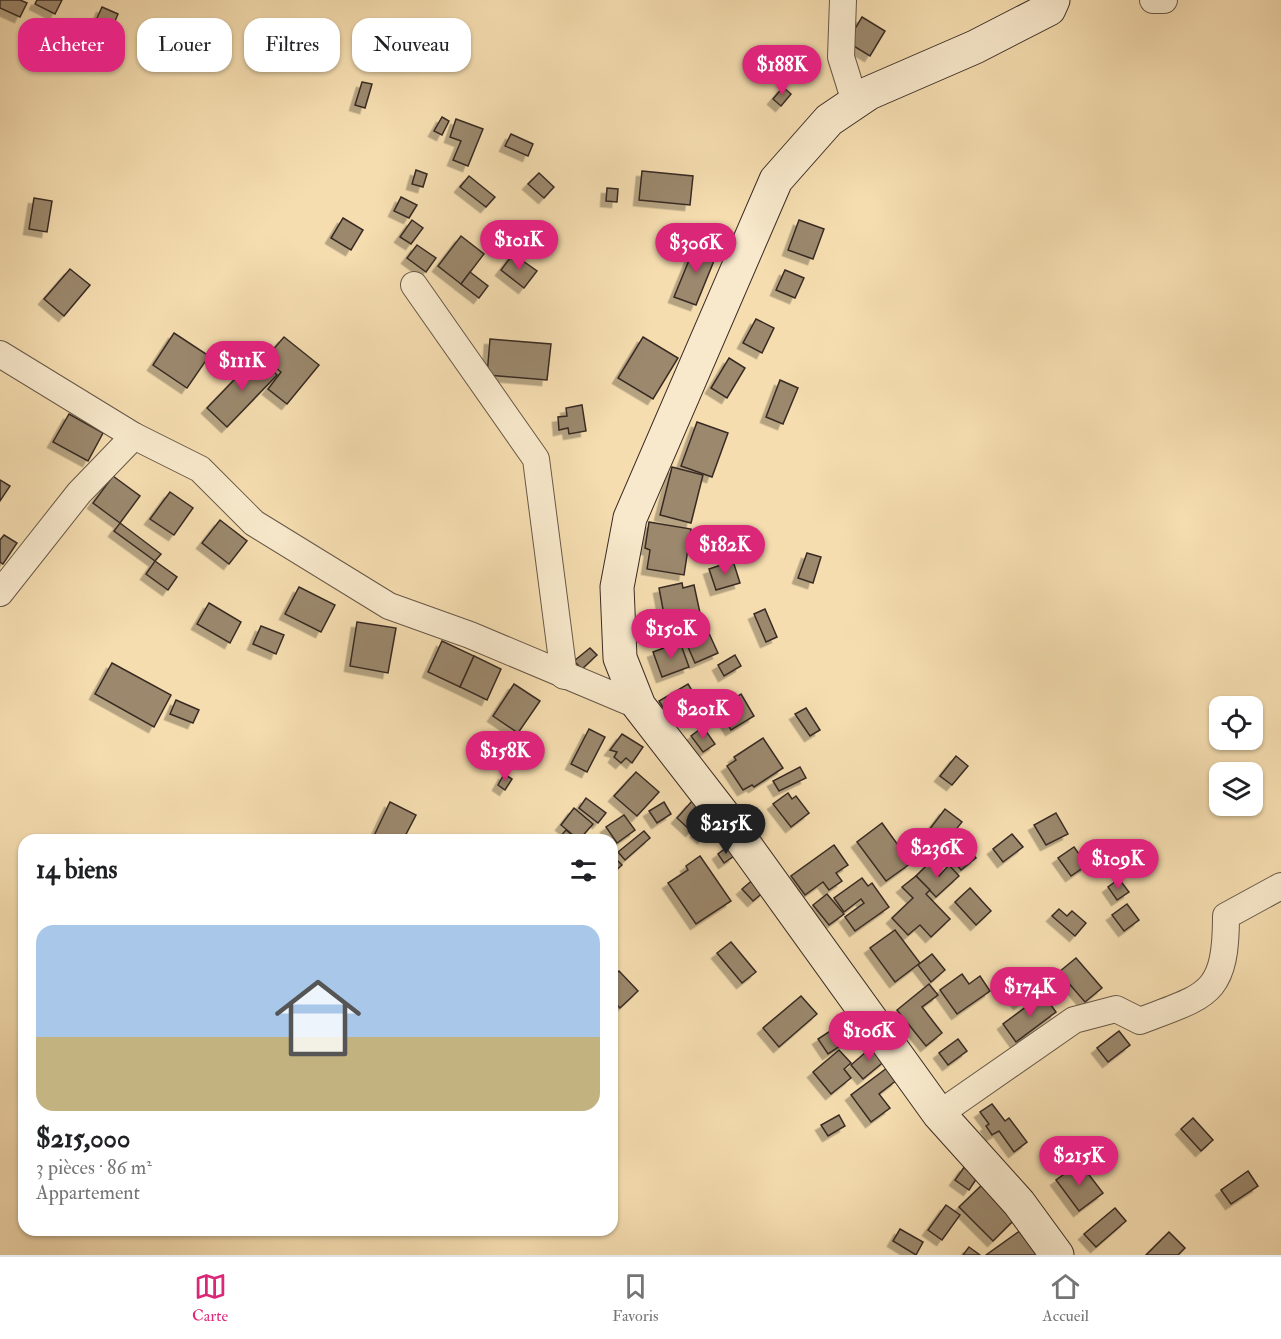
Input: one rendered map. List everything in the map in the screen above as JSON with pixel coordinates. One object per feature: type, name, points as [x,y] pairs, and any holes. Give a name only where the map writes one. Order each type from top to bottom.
[{"type":"main road","points":[[1053,0],[1049,9],[975,47],[868,93],[829,120],[776,180],[630,518],[616,587],[620,658],[639,706],[725,817],[939,1114],[1019,1203],[1057,1255]]},
{"type":"street","points":[[843,0],[841,57],[855,102]]},
{"type":"street","points":[[1153,0],[1164,0]]},
{"type":"street","points":[[414,285],[536,459],[564,675]]},
{"type":"street","points":[[0,354],[134,436],[200,469],[254,522],[390,606],[470,635],[639,706]]},
{"type":"street","points":[[0,593],[79,493],[134,436]]},
{"type":"street","points":[[939,1114],[1074,1020],[1116,1009],[1140,1021],[1200,998],[1221,972],[1226,916],[1281,886]]},
{"type":"building","points":[[0,0],[20,0],[27,3],[20,17],[0,8]]},
{"type":"building","points":[[37,0],[62,0],[55,14],[35,4]]},
{"type":"building","points":[[102,7],[118,14],[116,18],[97,18]]},
{"type":"building","points":[[862,17],[885,31],[870,56],[847,42]]},
{"type":"building","points":[[789,50],[806,58],[798,74],[781,66]]},
{"type":"building","points":[[362,82],[372,84],[365,108],[355,105]]},
{"type":"building","points":[[783,87],[791,94],[781,106],[773,99]]},
{"type":"building","points":[[442,117],[449,121],[442,135],[434,131]]},
{"type":"building","points":[[456,119],[483,129],[468,166],[453,160],[461,141],[450,137]]},
{"type":"building","points":[[511,134],[533,144],[528,156],[505,146]]},
{"type":"building","points":[[416,170],[427,174],[423,187],[412,184]]},
{"type":"building","points":[[642,171],[693,176],[690,205],[639,200]]},
{"type":"building","points":[[539,173],[554,187],[544,198],[528,184]]},
{"type":"building","points":[[469,176],[495,197],[486,207],[460,187]]},
{"type":"building","points":[[607,188],[618,189],[617,202],[606,201]]},
{"type":"building","points":[[401,197],[417,205],[409,218],[394,211]]},
{"type":"building","points":[[34,198],[52,201],[47,232],[29,229]]},
{"type":"building","points":[[343,218],[363,230],[351,250],[331,238]]},
{"type":"building","points":[[412,220],[423,228],[411,244],[400,237]]},
{"type":"building","points":[[799,220],[824,229],[813,259],[788,250]]},
{"type":"building","points":[[461,236],[484,254],[461,284],[438,266]]},
{"type":"building","points":[[696,243],[718,251],[696,305],[674,297]]},
{"type":"building","points":[[417,245],[436,258],[426,272],[407,258]]},
{"type":"building","points":[[513,254],[537,271],[524,288],[501,270]]},
{"type":"building","points":[[70,269],[90,285],[64,316],[44,299]]},
{"type":"building","points":[[785,270],[804,278],[795,298],[776,290]]},
{"type":"building","points":[[470,272],[488,286],[479,298],[461,284]]},
{"type":"building","points":[[756,319],[774,328],[762,353],[743,343]]},
{"type":"building","points":[[174,333],[209,356],[187,388],[153,365]]},
{"type":"building","points":[[284,337],[319,365],[287,404],[268,389],[281,372],[265,359]]},
{"type":"building","points":[[643,337],[678,358],[653,399],[618,378]]},
{"type":"building","points":[[490,339],[551,344],[547,380],[487,375]]},
{"type":"building","points":[[257,356],[277,375],[227,427],[207,408]]},
{"type":"building","points":[[729,358],[745,368],[727,398],[711,388]]},
{"type":"building","points":[[780,380],[798,388],[783,424],[766,417]]},
{"type":"building","points":[[582,405],[586,431],[569,434],[568,428],[559,430],[558,417],[567,416],[566,408]]},
{"type":"building","points":[[69,414],[103,433],[88,461],[53,442]]},
{"type":"building","points":[[697,422],[728,433],[712,477],[681,466]]},
{"type":"building","points":[[672,467],[703,475],[691,523],[660,515]]},
{"type":"building","points":[[113,476],[140,496],[120,523],[93,503]]},
{"type":"building","points":[[0,480],[10,486],[0,501]]},
{"type":"building","points":[[170,492],[193,508],[174,535],[150,519]]},
{"type":"building","points":[[220,520],[247,541],[229,564],[202,543]]},
{"type":"building","points":[[649,522],[691,529],[684,575],[647,569],[650,550],[645,548]]},
{"type":"building","points":[[120,523],[161,554],[155,561],[114,531]]},
{"type":"building","points":[[4,535],[17,543],[3,564],[0,562],[0,540]]},
{"type":"building","points":[[807,553],[821,557],[813,583],[798,578]]},
{"type":"building","points":[[155,561],[177,577],[168,590],[146,574]]},
{"type":"building","points":[[733,561],[740,583],[716,590],[709,569]]},
{"type":"building","points":[[682,583],[683,588],[694,585],[700,613],[665,620],[659,588]]},
{"type":"building","points":[[299,587],[335,605],[321,632],[285,614]]},
{"type":"building","points":[[209,603],[241,622],[230,643],[197,624]]},
{"type":"building","points":[[765,609],[777,637],[766,642],[754,614]]},
{"type":"building","points":[[357,622],[396,628],[388,673],[350,666]]},
{"type":"building","points":[[261,626],[284,635],[276,654],[253,644]]},
{"type":"building","points":[[707,629],[718,653],[695,663],[684,638]]},
{"type":"building","points":[[442,641],[474,656],[460,687],[428,672]]},
{"type":"building","points":[[680,642],[689,667],[662,677],[653,652]]},
{"type":"building","points":[[590,648],[597,655],[582,669],[574,661]]},
{"type":"building","points":[[735,655],[741,666],[724,676],[718,665]]},
{"type":"building","points":[[474,656],[501,669],[487,700],[460,687]]},
{"type":"building","points":[[112,663],[171,695],[154,727],[95,694]]},
{"type":"building","points":[[514,684],[540,701],[518,733],[493,716]]},
{"type":"building","points":[[688,684],[696,697],[667,714],[659,701]]},
{"type":"building","points":[[741,694],[754,716],[731,730],[718,709]]},
{"type":"building","points":[[176,700],[199,710],[193,723],[170,714]]},
{"type":"building","points":[[806,708],[820,730],[810,736],[795,714]]},
{"type":"building","points":[[703,727],[715,744],[703,752],[691,736]]},
{"type":"building","points":[[589,729],[605,737],[587,772],[571,764]]},
{"type":"building","points":[[622,734],[643,747],[632,763],[626,758],[621,763],[614,757],[617,752],[610,750]]},
{"type":"building","points":[[763,738],[783,768],[754,787],[752,785],[743,790],[727,766],[736,760],[734,757]]},
{"type":"building","points":[[512,750],[515,758],[505,762],[502,755]]},
{"type":"building","points":[[956,756],[968,766],[952,785],[940,776]]},
{"type":"building","points":[[800,767],[806,778],[779,791],[773,781]]},
{"type":"building","points":[[636,772],[659,792],[637,816],[614,796]]},
{"type":"building","points":[[504,774],[512,779],[505,790],[498,785]]},
{"type":"building","points":[[788,793],[792,799],[796,796],[809,813],[791,827],[773,804]]},
{"type":"building","points":[[586,798],[606,813],[598,823],[579,808]]},
{"type":"building","points":[[692,801],[706,814],[691,831],[677,818]]},
{"type":"building","points":[[390,802],[416,815],[406,834],[375,834]]},
{"type":"building","points":[[664,802],[671,814],[657,823],[649,811]]},
{"type":"building","points":[[574,808],[593,824],[584,834],[572,834],[561,825]]},
{"type":"building","points":[[945,809],[962,822],[942,847],[926,834]]},
{"type":"building","points":[[1056,813],[1068,834],[1046,845],[1034,825]]},
{"type":"building","points":[[624,815],[635,830],[618,842],[618,834],[611,834],[606,827]]},
{"type":"building","points":[[705,821],[712,827],[703,838],[696,832]]},
{"type":"building","points":[[882,823],[911,863],[886,881],[857,842]]},
{"type":"building","points":[[644,831],[650,838],[625,860],[618,852]]},
{"type":"building","points":[[1012,834],[1023,847],[1003,862],[993,849]]},
{"type":"building","points":[[958,836],[976,858],[961,870],[943,849]]},
{"type":"building","points":[[834,845],[848,865],[836,873],[842,881],[829,890],[823,882],[805,895],[791,876]]},
{"type":"building","points":[[727,847],[734,856],[724,863],[718,854]]},
{"type":"building","points":[[1074,847],[1087,865],[1071,876],[1058,858]]},
{"type":"building","points":[[700,856],[731,901],[696,924],[668,883],[688,870],[686,866]]},
{"type":"building","points":[[928,864],[939,876],[949,865],[959,876],[936,897],[916,876]]},
{"type":"building","points":[[916,876],[930,890],[926,894],[950,919],[931,937],[920,925],[908,935],[892,918],[913,898],[902,887]]},
{"type":"building","points":[[755,878],[765,891],[753,901],[742,889]]},
{"type":"building","points":[[862,878],[868,886],[872,883],[889,907],[855,931],[845,917],[864,903],[861,899],[844,912],[834,898]]},
{"type":"building","points":[[1119,879],[1129,892],[1117,900],[1108,887]]},
{"type":"building","points":[[970,888],[991,911],[976,925],[955,902]]},
{"type":"building","points":[[827,894],[844,914],[829,925],[813,905]]},
{"type":"building","points":[[1127,904],[1139,920],[1124,931],[1112,915]]},
{"type":"building","points":[[1059,909],[1067,916],[1072,911],[1086,923],[1075,936],[1052,916]]},
{"type":"building","points":[[895,930],[920,963],[895,982],[870,948]]},
{"type":"building","points":[[731,942],[756,972],[742,983],[717,953]]},
{"type":"building","points":[[932,954],[945,970],[931,982],[918,965]]},
{"type":"building","points":[[1076,958],[1102,988],[1085,1002],[1059,972]]},
{"type":"building","points":[[618,972],[638,991],[620,1008],[618,1006]]},
{"type":"building","points":[[962,974],[969,984],[980,976],[990,991],[957,1014],[940,990]]},
{"type":"building","points":[[1031,976],[1040,989],[1019,1004],[1009,991]]},
{"type":"building","points":[[929,984],[938,995],[922,1007],[942,1033],[926,1046],[897,1010]]},
{"type":"building","points":[[1043,994],[1056,1012],[1016,1042],[1003,1024]]},
{"type":"building","points":[[801,996],[817,1014],[779,1047],[763,1028]]},
{"type":"building","points":[[853,1016],[863,1031],[828,1054],[818,1039]]},
{"type":"building","points":[[1119,1031],[1130,1045],[1108,1062],[1097,1048]]},
{"type":"building","points":[[958,1039],[967,1051],[948,1065],[939,1053]]},
{"type":"building","points":[[874,1045],[886,1060],[863,1079],[851,1065]]},
{"type":"building","points":[[839,1050],[851,1063],[844,1069],[851,1078],[831,1094],[813,1072]]},
{"type":"building","points":[[887,1068],[897,1080],[879,1094],[890,1108],[871,1122],[851,1095]]},
{"type":"building","points":[[992,1104],[1005,1121],[1009,1118],[1027,1142],[1014,1152],[999,1131],[992,1135],[986,1126],[989,1124],[980,1112]]},
{"type":"building","points":[[839,1115],[845,1126],[828,1136],[821,1125]]},
{"type":"building","points":[[1193,1118],[1213,1140],[1201,1151],[1181,1129]]},
{"type":"building","points":[[1080,1163],[1103,1193],[1079,1211],[1056,1180]]},
{"type":"building","points":[[965,1166],[979,1175],[969,1190],[955,1180]]},
{"type":"building","points":[[1248,1171],[1258,1186],[1231,1204],[1221,1190]]},
{"type":"building","points":[[985,1182],[1019,1215],[993,1241],[959,1207]]},
{"type":"building","points":[[946,1205],[960,1215],[942,1240],[928,1230]]},
{"type":"building","points":[[1115,1208],[1126,1221],[1096,1247],[1084,1234]]},
{"type":"building","points":[[900,1229],[923,1242],[916,1255],[893,1241]]},
{"type":"building","points":[[1021,1230],[1039,1255],[986,1255]]},
{"type":"building","points":[[1169,1232],[1185,1248],[1178,1255],[1146,1255]]},
{"type":"building","points":[[969,1247],[980,1255],[963,1255]]}]
